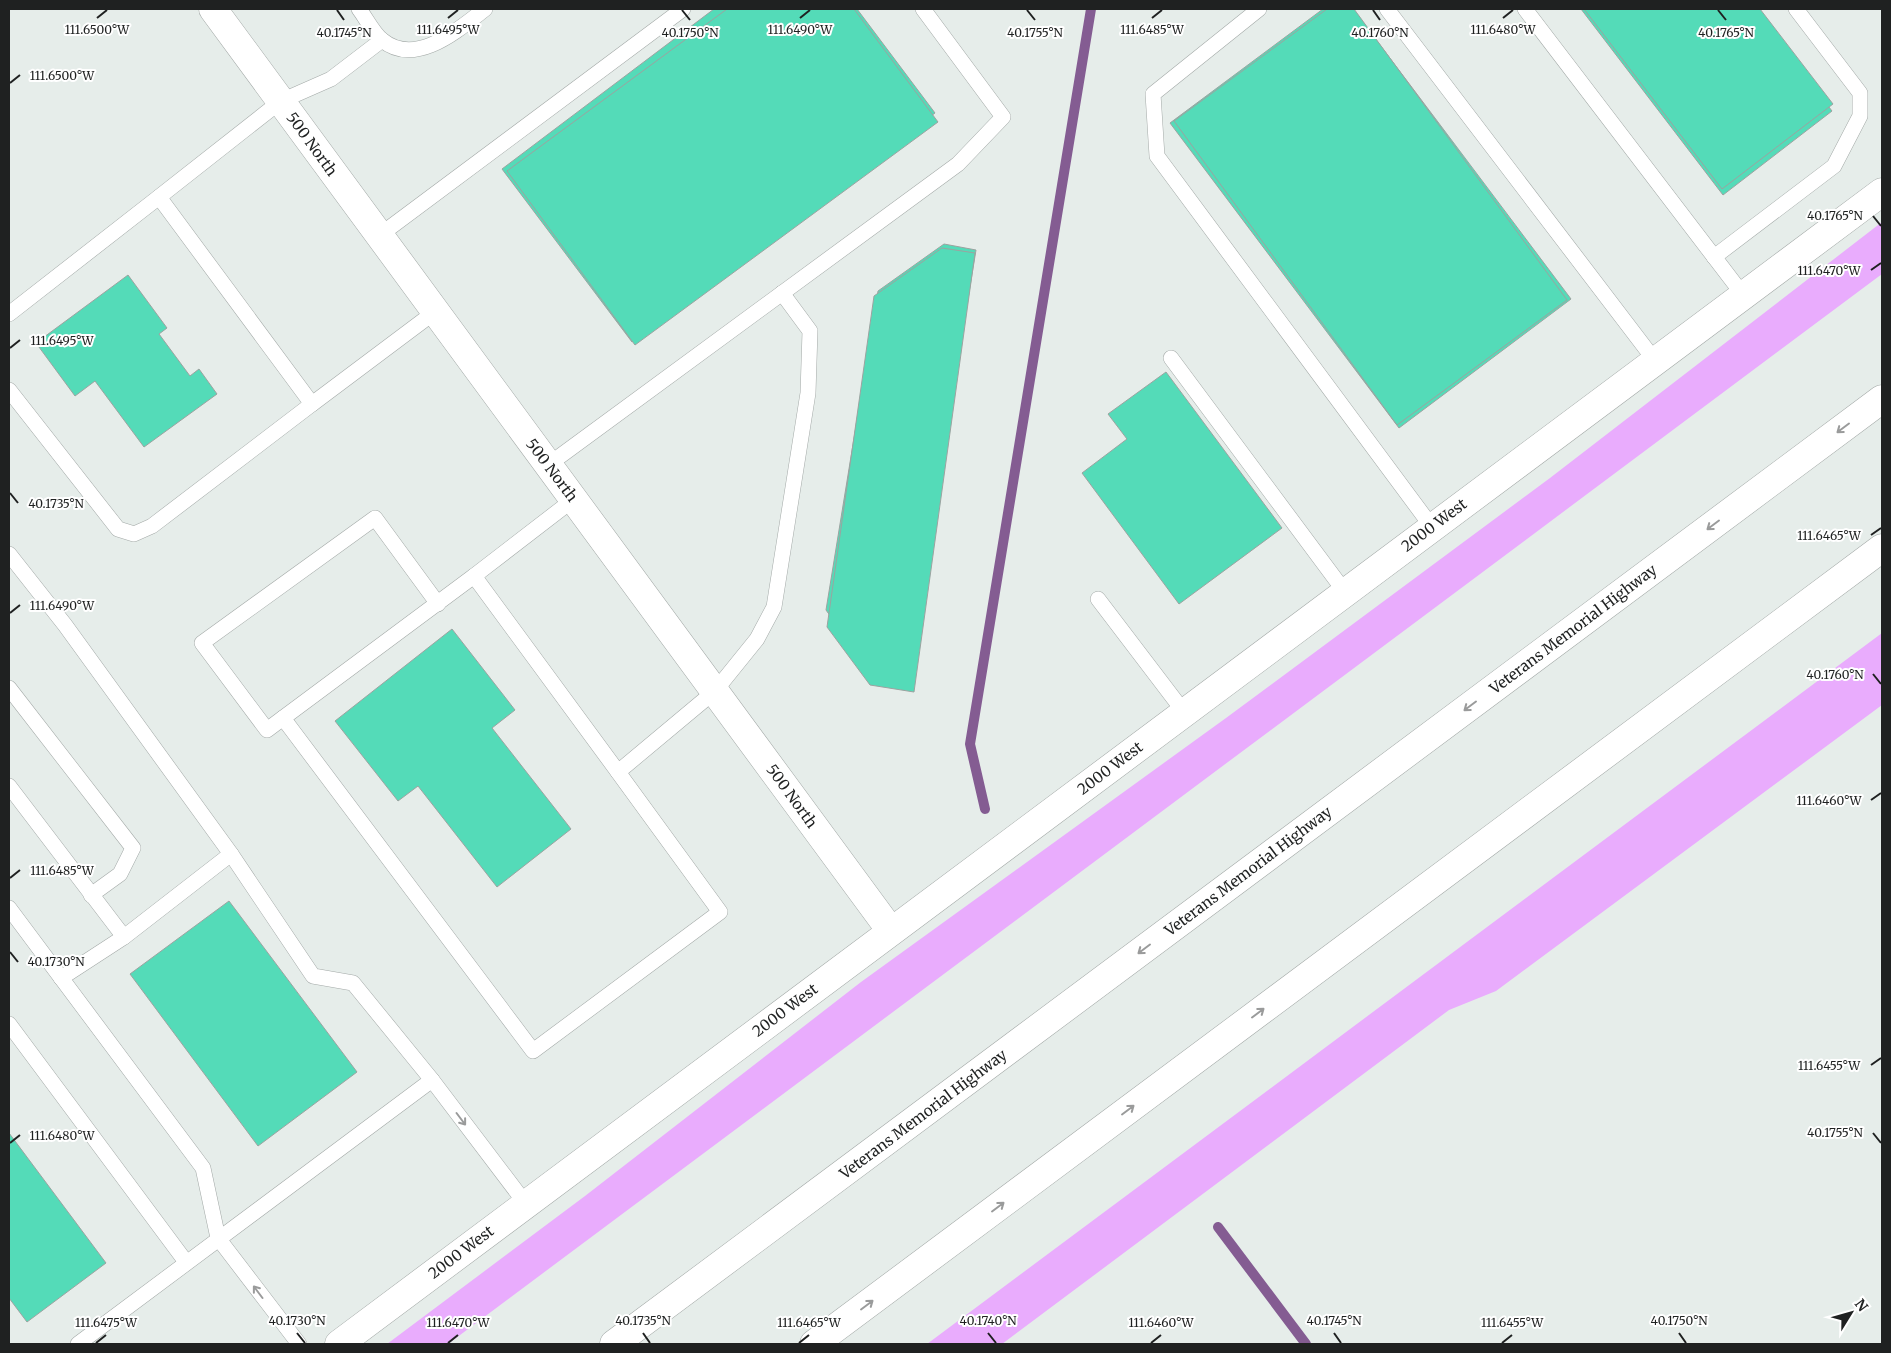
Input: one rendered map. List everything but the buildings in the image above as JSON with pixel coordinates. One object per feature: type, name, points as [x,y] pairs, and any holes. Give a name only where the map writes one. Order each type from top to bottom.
[{"type":"main road","name":"500 North","points":[[213,9],[891,931]]},
{"type":"main road","name":"2000 West","points":[[338,1344],[1882,192]]},
{"type":"main road","name":"Veterans Memorial Highway","points":[[614,1344],[1882,399]]},
{"type":"main road","points":[[814,1344],[1882,548]]},
{"type":"lane","points":[[359,9],[382,40],[403,50],[431,45],[454,32],[485,9]]},
{"type":"lane","points":[[380,236],[683,9]]},
{"type":"lane","points":[[548,465],[958,164],[1003,117],[923,9]]},
{"type":"lane","points":[[1259,9],[1153,94],[1157,156],[1432,527]]},
{"type":"lane","points":[[1388,9],[1656,362]]},
{"type":"lane","points":[[1525,9],[1744,296]]},
{"type":"lane","points":[[1714,257],[1834,166],[1860,116],[1860,93],[1796,9]]},
{"type":"lane","points":[[9,314],[281,101],[331,79],[382,40]]},
{"type":"lane","points":[[159,197],[312,404]]},
{"type":"lane","points":[[618,772],[715,691],[757,639],[774,606],[808,393],[810,330],[782,293]]},
{"type":"lane","points":[[9,390],[118,529],[134,534],[152,526],[436,311]]},
{"type":"lane","points":[[1171,358],[1345,592]]},
{"type":"lane","points":[[438,604],[374,518],[202,643],[267,730],[438,604],[574,499]]},
{"type":"lane","points":[[9,554],[64,625],[231,854],[313,976],[352,983],[432,1080],[526,1204]]},
{"type":"lane","points":[[283,718],[533,1052],[720,912],[474,576]]},
{"type":"lane","points":[[1098,599],[1184,712]]},
{"type":"lane","points":[[9,688],[132,848],[120,874],[91,895]]},
{"type":"lane","points":[[9,786],[124,938]]},
{"type":"lane","points":[[60,978],[124,938],[231,854]]},
{"type":"lane","points":[[9,908],[203,1168],[218,1238],[299,1344]]},
{"type":"lane","points":[[9,1024],[186,1262]]},
{"type":"lane","points":[[78,1344],[432,1080]]},
{"type":"shaded area","points":[[1882,222],[1882,274],[448,1344],[387,1344],[585,1196],[861,982],[1226,718],[1550,478]]},
{"type":"shaded area","points":[[1882,633],[1882,705],[1496,991],[1449,1010],[1002,1344],[927,1344]]},
{"type":"waterway","points":[[985,809],[970,744],[1091,9]]},
{"type":"waterway","points":[[1218,1227],[1306,1344]]}]
